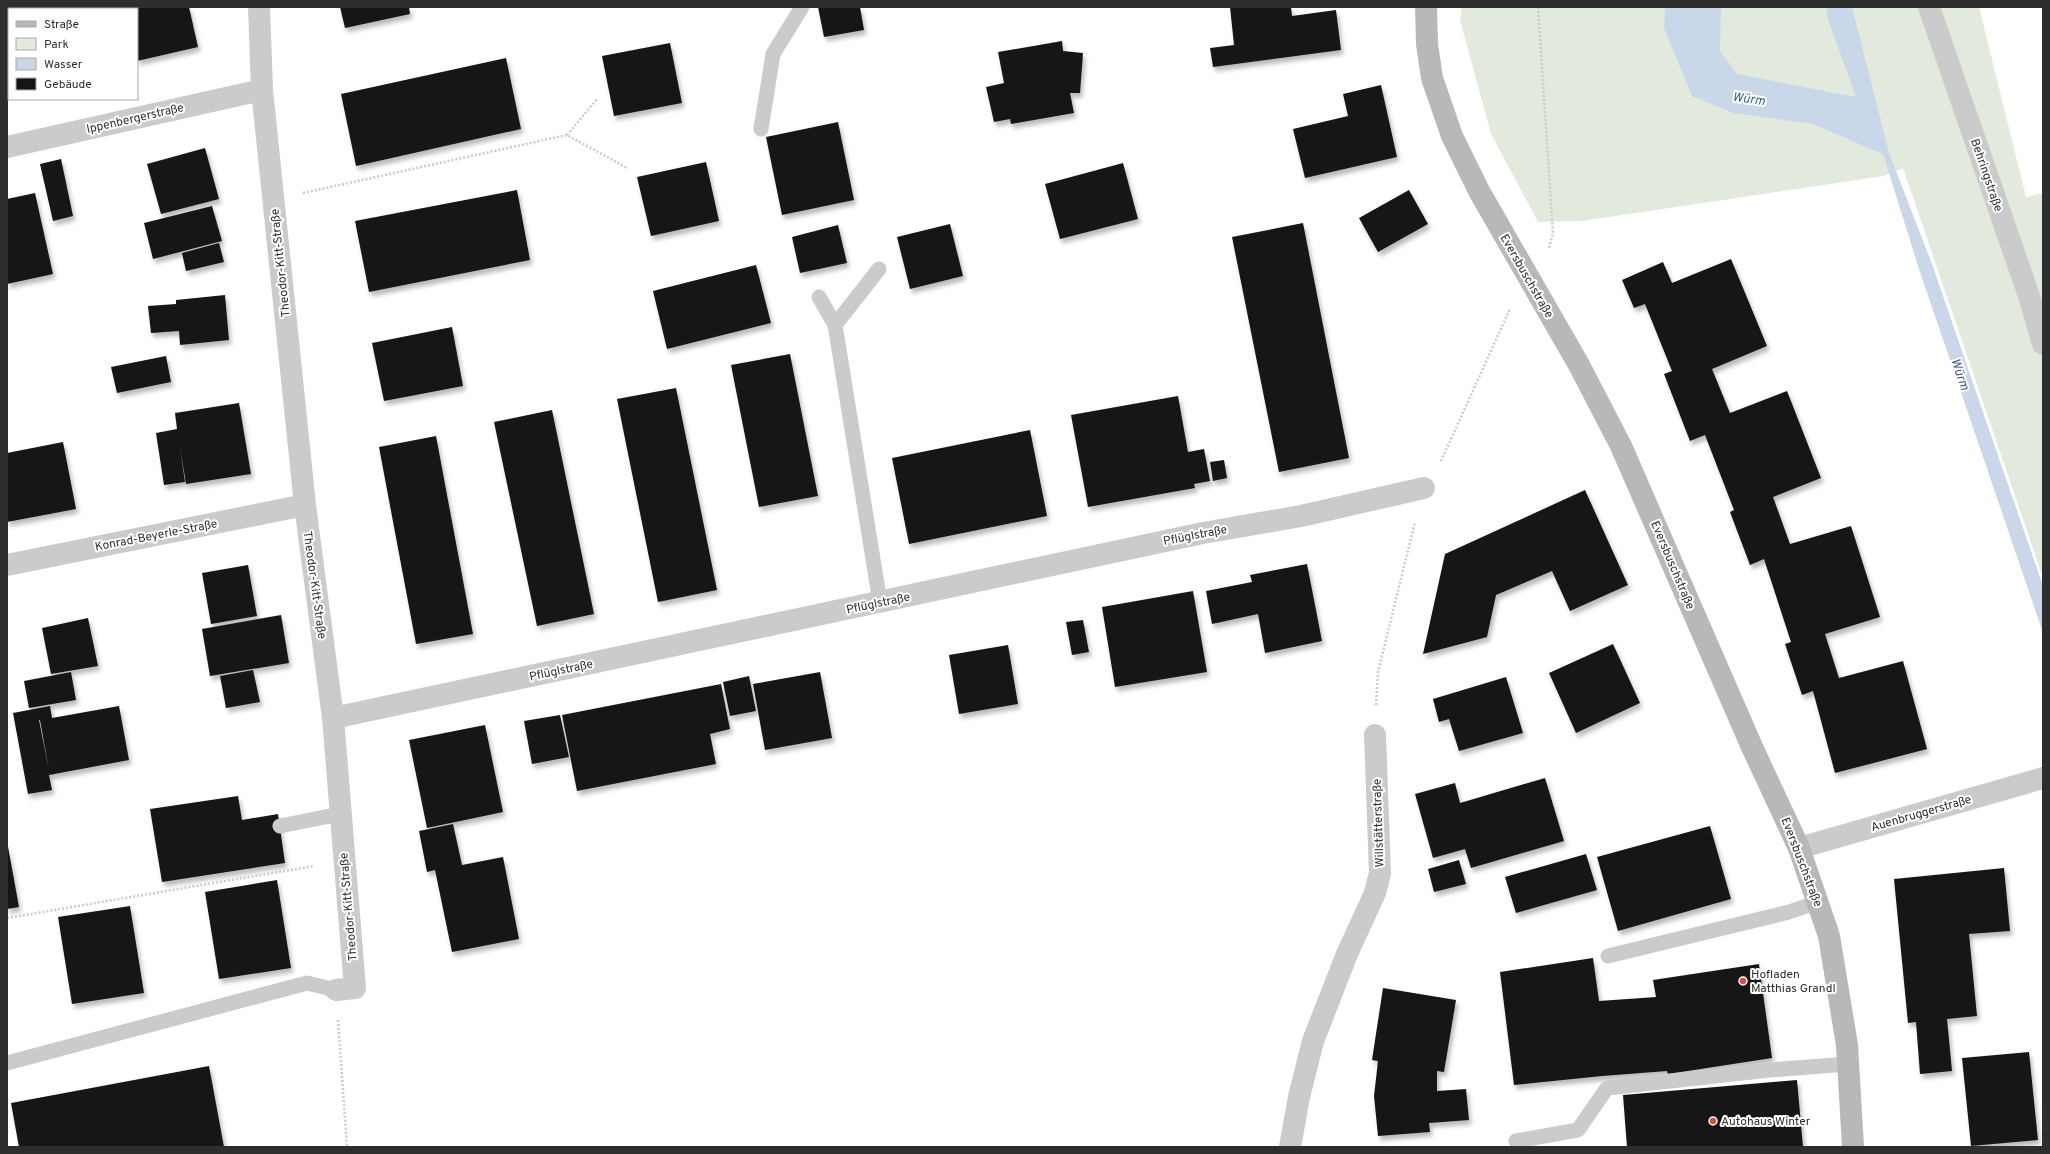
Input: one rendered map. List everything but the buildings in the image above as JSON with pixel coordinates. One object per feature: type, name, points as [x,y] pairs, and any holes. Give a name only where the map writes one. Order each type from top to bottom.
[{"type":"main road","name":"Eversbuschstraße","points":[[1426,7],[1427,44],[1432,78],[1452,136],[1479,191],[1579,365],[1621,446],[1749,740],[1799,848],[1829,936],[1847,1045],[1853,1147]]},
{"type":"street","name":"Theodor-Kitt-Straße","points":[[259,7],[262,90],[304,505],[333,718],[355,988],[336,990]]},
{"type":"street","name":"Behringstraße","points":[[1929,7],[2029,296],[2043,344]]},
{"type":"street","name":"Ippenbergerstraße","points":[[7,147],[262,90]]},
{"type":"street","name":"Pflüglstraße","points":[[333,718],[1203,533],[1301,516],[1424,488]]},
{"type":"street","name":"Konrad-Beyerle-Straße","points":[[7,565],[304,505]]},
{"type":"street","name":"Willstätterstraße","points":[[1290,1147],[1299,1097],[1313,1041],[1347,954],[1375,893],[1380,873],[1375,735]]},
{"type":"street","name":"Auenbruggerstraße","points":[[1799,848],[2043,778]]},
{"type":"lane","points":[[761,129],[773,54],[802,7]]},
{"type":"lane","points":[[835,325],[879,269]]},
{"type":"lane","points":[[819,297],[835,325],[880,602]]},
{"type":"lane","points":[[280,826],[340,814]]},
{"type":"lane","points":[[1608,956],[1789,912],[1818,902]]},
{"type":"lane","points":[[7,1063],[307,983],[336,990]]},
{"type":"lane","points":[[1516,1141],[1578,1130],[1608,1088],[1770,1070],[1848,1064]]},
{"type":"path","points":[[1375,735],[1378,672],[1424,488],[1435,472],[1454,434],[1510,308],[1537,294],[1553,234],[1538,7]]},
{"type":"path","points":[[273,199],[567,135],[597,99]]},
{"type":"path","points":[[567,135],[627,168]]},
{"type":"path","points":[[7,918],[344,862]]},
{"type":"path","points":[[336,990],[348,1147]]},
{"type":"green space","points":[[1462,7],[1979,7],[2026,197],[2043,193],[2043,578],[1903,168],[1884,176],[1582,221],[1538,222],[1491,134],[1460,20]]},
{"type":"water","name":"Würm","points":[[1665,7],[1721,7],[1720,51],[1737,74],[1856,97],[1828,19],[1826,7],[1852,7],[1889,153],[1932,264],[2043,586],[2043,633],[1919,269],[1883,154],[1813,124],[1734,113],[1692,96],[1664,28]]},
{"type":"place","name":"Hofladen Matthias Grandl","points":[[1743,981]]},
{"type":"place","name":"Autohaus Winter","points":[[1713,1121]]}]
